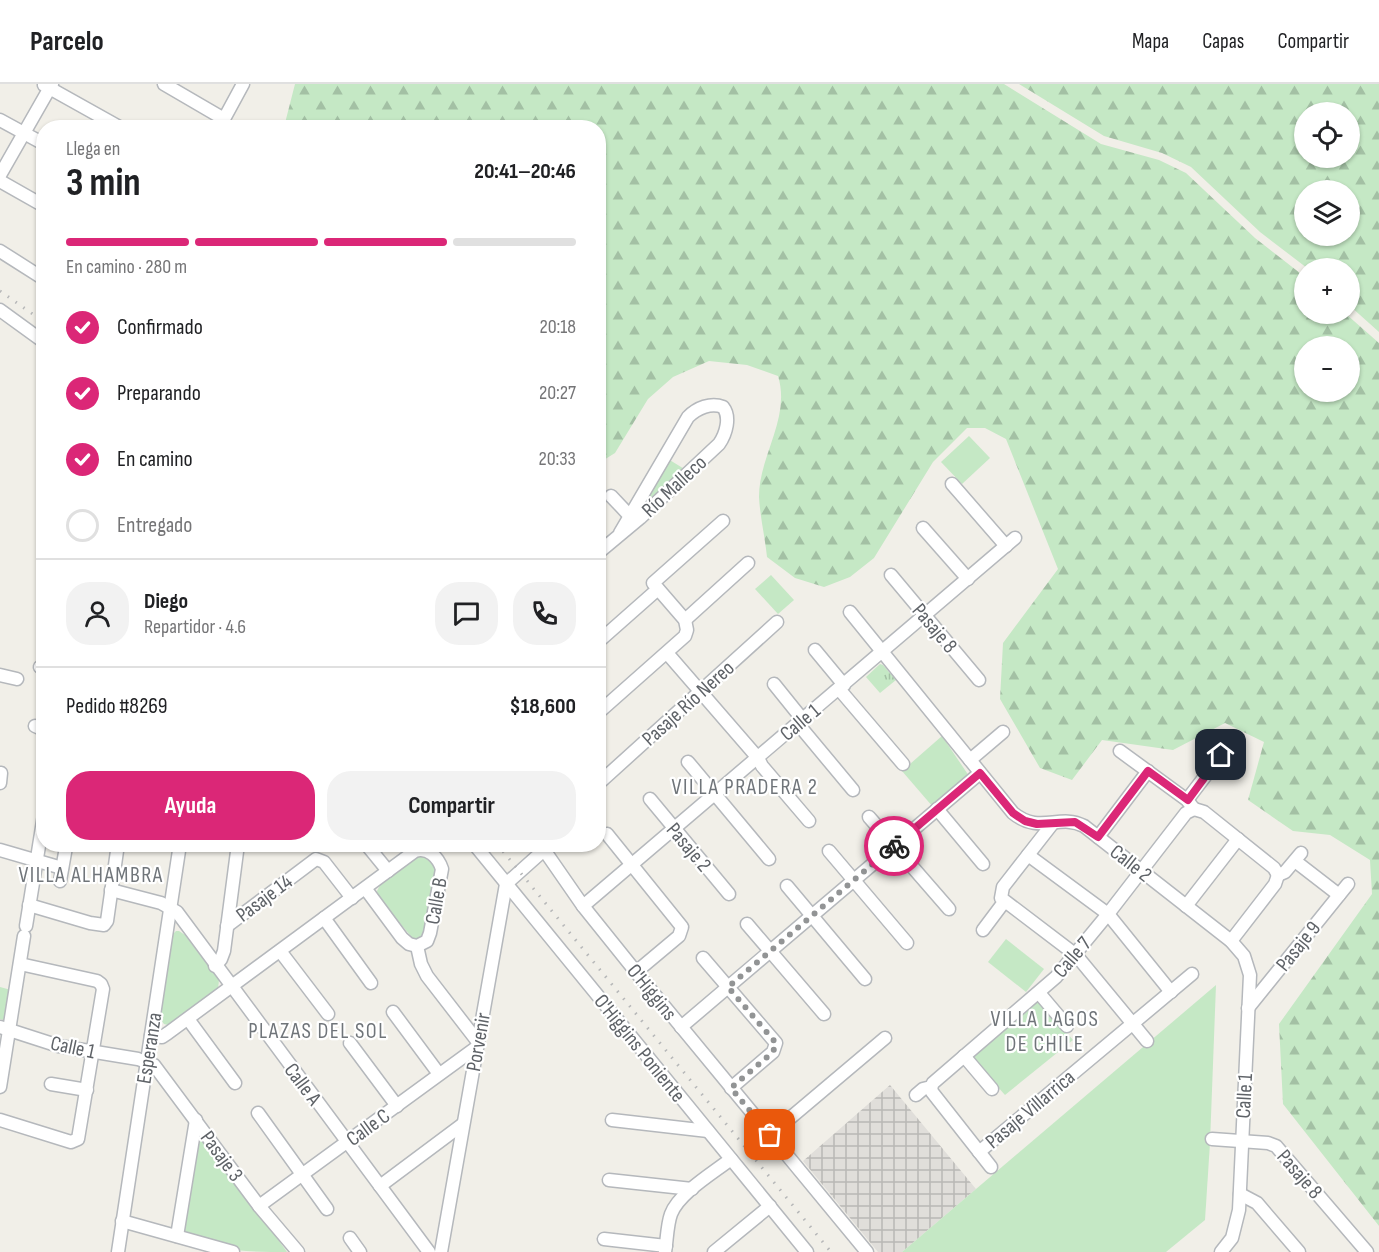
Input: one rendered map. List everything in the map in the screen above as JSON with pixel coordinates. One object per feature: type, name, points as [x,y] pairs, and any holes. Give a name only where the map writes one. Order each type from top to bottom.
[{"type":"street","points":[[225,120],[243,84]]},
{"type":"street","points":[[0,175],[48,85],[107,120]]},
{"type":"street","points":[[173,86],[219,120]]},
{"type":"street","points":[[0,120],[36,140]]},
{"type":"street","points":[[0,181],[36,201]]},
{"type":"street","points":[[0,251],[36,274]]},
{"type":"street","points":[[0,310],[36,336]]},
{"type":"street","name":"Río Malleco","points":[[606,546],[640,518],[720,444],[724,437],[728,416],[723,407],[708,406],[688,417],[629,515]]},
{"type":"street","name":"Calle 1","points":[[583,906],[1011,542],[952,484]]},
{"type":"street","points":[[610,496],[629,515],[620,533]]},
{"type":"street","points":[[606,634],[723,521]]},
{"type":"street","points":[[923,528],[968,579]]},
{"type":"street","points":[[685,620],[748,564]]},
{"type":"street","name":"Pasaje 8","points":[[891,575],[979,680]]},
{"type":"street","points":[[606,706],[667,653],[686,633],[685,620],[655,586]]},
{"type":"street","name":"Calle 2","points":[[850,612],[1018,817],[1037,824],[1075,822],[1098,837],[1231,940]]},
{"type":"street","name":"Pasaje Río Nereo","points":[[606,777],[777,622]]},
{"type":"street","points":[[815,650],[903,764]]},
{"type":"street","points":[[667,653],[758,758],[762,766],[808,821]]},
{"type":"street","points":[[0,675],[17,680]]},
{"type":"street","points":[[774,684],[800,722],[853,790]]},
{"type":"street","points":[[970,760],[1002,732]]},
{"type":"street","name":"Calle 7","points":[[916,1095],[923,1089],[931,1087],[1039,993],[1076,955],[1186,813],[1232,741]]},
{"type":"street","points":[[1120,751],[1191,805],[1204,812],[1274,868],[1278,875],[1275,884],[1231,940]]},
{"type":"street","points":[[688,762],[769,859]]},
{"type":"street","points":[[1098,837],[1148,771]]},
{"type":"street","points":[[681,1027],[980,773]]},
{"type":"street","name":"Pasaje 2","points":[[650,799],[729,894]]},
{"type":"street","points":[[937,809],[983,864]]},
{"type":"street","points":[[869,818],[949,909]]},
{"type":"street","points":[[1053,823],[1001,890],[1001,898],[1076,955],[1147,1041]]},
{"type":"street","points":[[607,834],[680,922],[682,930],[679,936],[636,972]]},
{"type":"street","points":[[1186,906],[1238,839]]},
{"type":"street","points":[[0,850],[62,868]]},
{"type":"street","points":[[829,851],[907,943]]},
{"type":"street","points":[[0,1087],[5,1028],[20,964],[38,852]]},
{"type":"street","points":[[60,882],[65,852]]},
{"type":"street","points":[[29,905],[90,924],[104,925],[107,921],[117,852]]},
{"type":"street","name":"Esperanza","points":[[118,1252],[179,852]]},
{"type":"street","points":[[215,966],[222,959],[237,852]]},
{"type":"street","points":[[373,852],[388,871]]},
{"type":"street","name":"Calle B","points":[[152,1036],[162,1037],[188,1019],[414,852]]},
{"type":"street","name":"Calle B","points":[[365,888],[409,944],[417,946],[427,941],[442,874],[439,861],[430,852]]},
{"type":"street","name":"O'Higgins Poniente","points":[[480,852],[807,1252]]},
{"type":"street","points":[[506,884],[537,852]]},
{"type":"street","name":"O'Higgins","points":[[545,852],[583,906],[636,972],[867,1252]]},
{"type":"street","points":[[1028,855],[1108,914],[1170,992]]},
{"type":"street","points":[[1278,875],[1285,872],[1298,857],[1339,895]]},
{"type":"street","name":"Pasaje 14","points":[[227,926],[316,859],[324,862],[352,898]]},
{"type":"street","name":"Porvenir","points":[[441,1252],[506,884]]},
{"type":"street","name":"Pasaje 9","points":[[1248,1008],[1348,884]]},
{"type":"street","points":[[787,886],[865,979]]},
{"type":"street","name":"Calle A","points":[[111,890],[161,903],[179,915],[429,1252]]},
{"type":"street","points":[[983,930],[1004,902]]},
{"type":"street","points":[[324,918],[371,983]]},
{"type":"street","points":[[747,924],[824,1014]]},
{"type":"street","name":"Calle 1","points":[[1223,1251],[1235,1231],[1240,1194],[1248,1008],[1249,968],[1241,950],[1231,940]]},
{"type":"street","points":[[417,946],[421,964],[427,976],[477,1044]]},
{"type":"street","points":[[280,951],[328,1014]]},
{"type":"street","points":[[703,958],[774,1040],[776,1046],[773,1052],[731,1088]]},
{"type":"street","points":[[0,1120],[71,1143],[80,1137],[103,989],[101,984],[20,964]]},
{"type":"street","name":"Pasaje Villarrica","points":[[979,1152],[1192,974]]},
{"type":"street","points":[[1039,993],[1067,1026]]},
{"type":"street","points":[[393,1012],[439,1074]]},
{"type":"street","points":[[188,1019],[235,1083]]},
{"type":"street","name":"Calle 1","points":[[5,1028],[50,1043],[147,1062]]},
{"type":"street","points":[[770,1135],[885,1038]]},
{"type":"street","points":[[350,1043],[397,1106]]},
{"type":"street","name":"Calle C","points":[[259,1206],[397,1106],[477,1044]]},
{"type":"street","points":[[964,1056],[992,1089]]},
{"type":"street","name":"Pasaje 3","points":[[147,1062],[160,1070],[259,1206],[298,1252]]},
{"type":"street","points":[[51,1084],[87,1090]]},
{"type":"street","points":[[931,1087],[932,1092],[991,1167]]},
{"type":"street","points":[[258,1113],[327,1209]]},
{"type":"street","points":[[177,1236],[196,1120]]},
{"type":"street","points":[[612,1120],[708,1131]]},
{"type":"street","points":[[380,1186],[463,1124]]},
{"type":"street","name":"Pasaje 8","points":[[1212,1139],[1271,1143],[1276,1146],[1367,1252]]},
{"type":"street","points":[[604,1239],[666,1249],[671,1214],[679,1201],[730,1159]]},
{"type":"street","points":[[609,1180],[692,1189]]},
{"type":"street","points":[[1240,1194],[1257,1203],[1299,1252]]},
{"type":"street","points":[[714,1252],[770,1206]]},
{"type":"street","points":[[122,1221],[232,1252]]},
{"type":"street","points":[[350,1239],[360,1252]]},
{"type":"shaded area","points":[[890,1085],[976,1189],[902,1252],[878,1252],[803,1161]]},
{"type":"green space","points":[[295,84],[1004,84],[1101,144],[1159,160],[1186,173],[1255,238],[1294,268],[1294,324],[1357,324],[1379,343],[1379,1226],[1283,1104],[1279,1024],[1372,894],[1370,860],[1330,835],[1293,831],[1248,800],[1264,742],[1225,723],[1173,750],[1102,740],[1072,780],[1040,768],[1000,699],[1003,643],[1058,569],[1006,439],[985,428],[967,428],[933,462],[874,558],[850,577],[824,587],[795,578],[767,557],[759,497],[760,481],[781,407],[778,376],[747,365],[709,361],[673,377],[648,399],[615,453],[606,459],[606,120],[286,120]]},
{"type":"green space","points":[[1019,84],[1379,84],[1379,332],[1360,315],[1360,258],[1294,258],[1260,232],[1191,167],[1162,153],[1104,136]]},
{"type":"green space","points":[[969,436],[990,458],[962,484],[941,462]]},
{"type":"green space","points":[[668,459],[686,470],[639,514],[635,511]]},
{"type":"green space","points":[[771,575],[794,600],[778,614],[755,589]]},
{"type":"green space","points":[[880,664],[896,680],[880,693],[866,677]]},
{"type":"green space","points":[[942,736],[969,776],[933,807],[902,771]]},
{"type":"green space","points":[[424,856],[436,868],[425,931],[421,938],[414,940],[378,897],[377,891],[380,885],[417,857]]},
{"type":"green space","points":[[176,931],[185,935],[219,980],[218,989],[168,1025],[159,1018],[172,935]]},
{"type":"green space","points":[[1006,939],[1044,969],[1026,992],[988,962]]},
{"type":"green space","points":[[1216,985],[1205,1220],[1166,1252],[902,1252]]},
{"type":"green space","points":[[0,987],[11,990],[6,1021],[0,1019]]},
{"type":"green space","points":[[1039,1000],[1073,1040],[1005,1095],[972,1058]]},
{"type":"green space","points":[[201,1132],[287,1252],[246,1251],[219,1247],[182,1231],[196,1133]]},
{"type":"railway","points":[[0,291],[36,316]]},
{"type":"railway","points":[[504,852],[831,1252]]},
{"type":"way so far","points":[[770,1135],[731,1088],[773,1052],[776,1043],[728,987],[894,846]]},
{"type":"district","name":"VILLA PRADERA 2","points":[[745,786]]},
{"type":"district","name":"VILLA ALHAMBRA","points":[[91,874]]},
{"type":"district","name":"PLAZAS DEL SOL","points":[[318,1030]]},
{"type":"district","name":"VILLA LAGOS DE CHILE","points":[[1045,1030]]},
{"type":"route","points":[[894,846],[980,773],[1013,813],[1025,821],[1037,824],[1075,822],[1098,837],[1148,771],[1188,800],[1221,755]]}]
